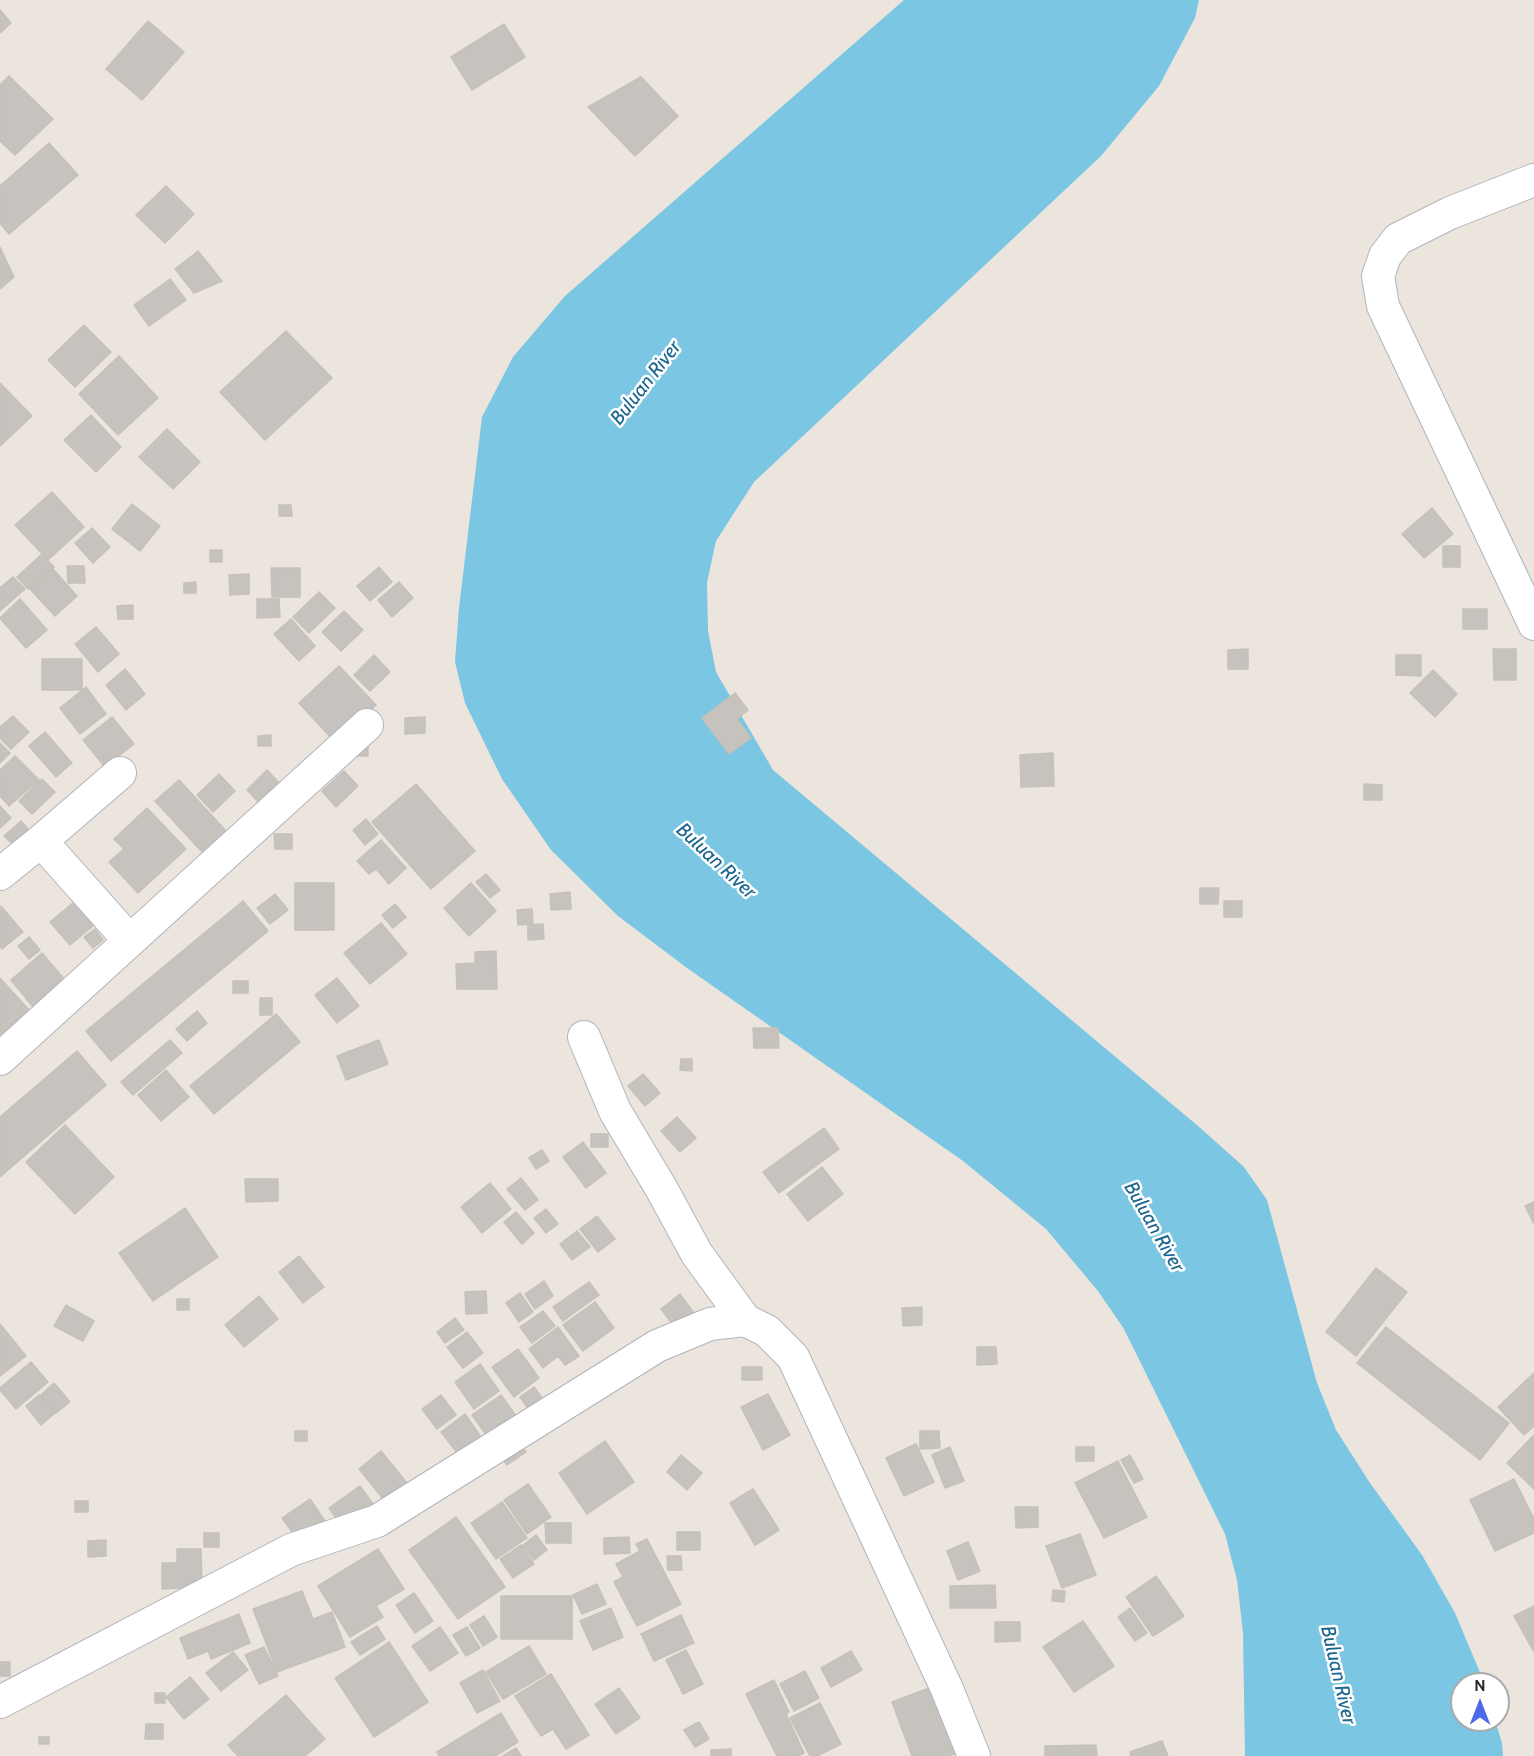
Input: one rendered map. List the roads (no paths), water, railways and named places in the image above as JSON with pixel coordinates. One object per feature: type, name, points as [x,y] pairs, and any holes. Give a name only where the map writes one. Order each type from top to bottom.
[{"type":"street","points":[[1534,180],[1450,213],[1398,239],[1385,256],[1377,276],[1383,306],[1534,624]]},
{"type":"street","points":[[0,1059],[367,725]]},
{"type":"street","points":[[0,874],[120,773]]},
{"type":"street","points":[[41,841],[129,940]]},
{"type":"street","points":[[584,1037],[615,1111],[697,1254],[745,1320],[767,1331],[793,1357],[947,1689],[974,1756]]},
{"type":"street","points":[[0,1702],[291,1550],[377,1521],[657,1346],[710,1324],[745,1320]]},
{"type":"water","name":"Buluan River","points":[[904,0],[1199,0],[1195,18],[1159,86],[1101,156],[754,482],[716,541],[707,582],[708,631],[716,672],[773,770],[1244,1167],[1267,1200],[1317,1383],[1336,1430],[1370,1483],[1422,1555],[1455,1613],[1479,1670],[1480,1672],[1450,1672],[1450,1732],[1499,1732],[1503,1756],[1245,1756],[1243,1633],[1237,1580],[1225,1534],[1124,1329],[1098,1291],[1046,1229],[963,1161],[687,968],[618,916],[551,850],[502,779],[465,703],[455,662],[459,608],[482,417],[513,357],[565,296]]}]
